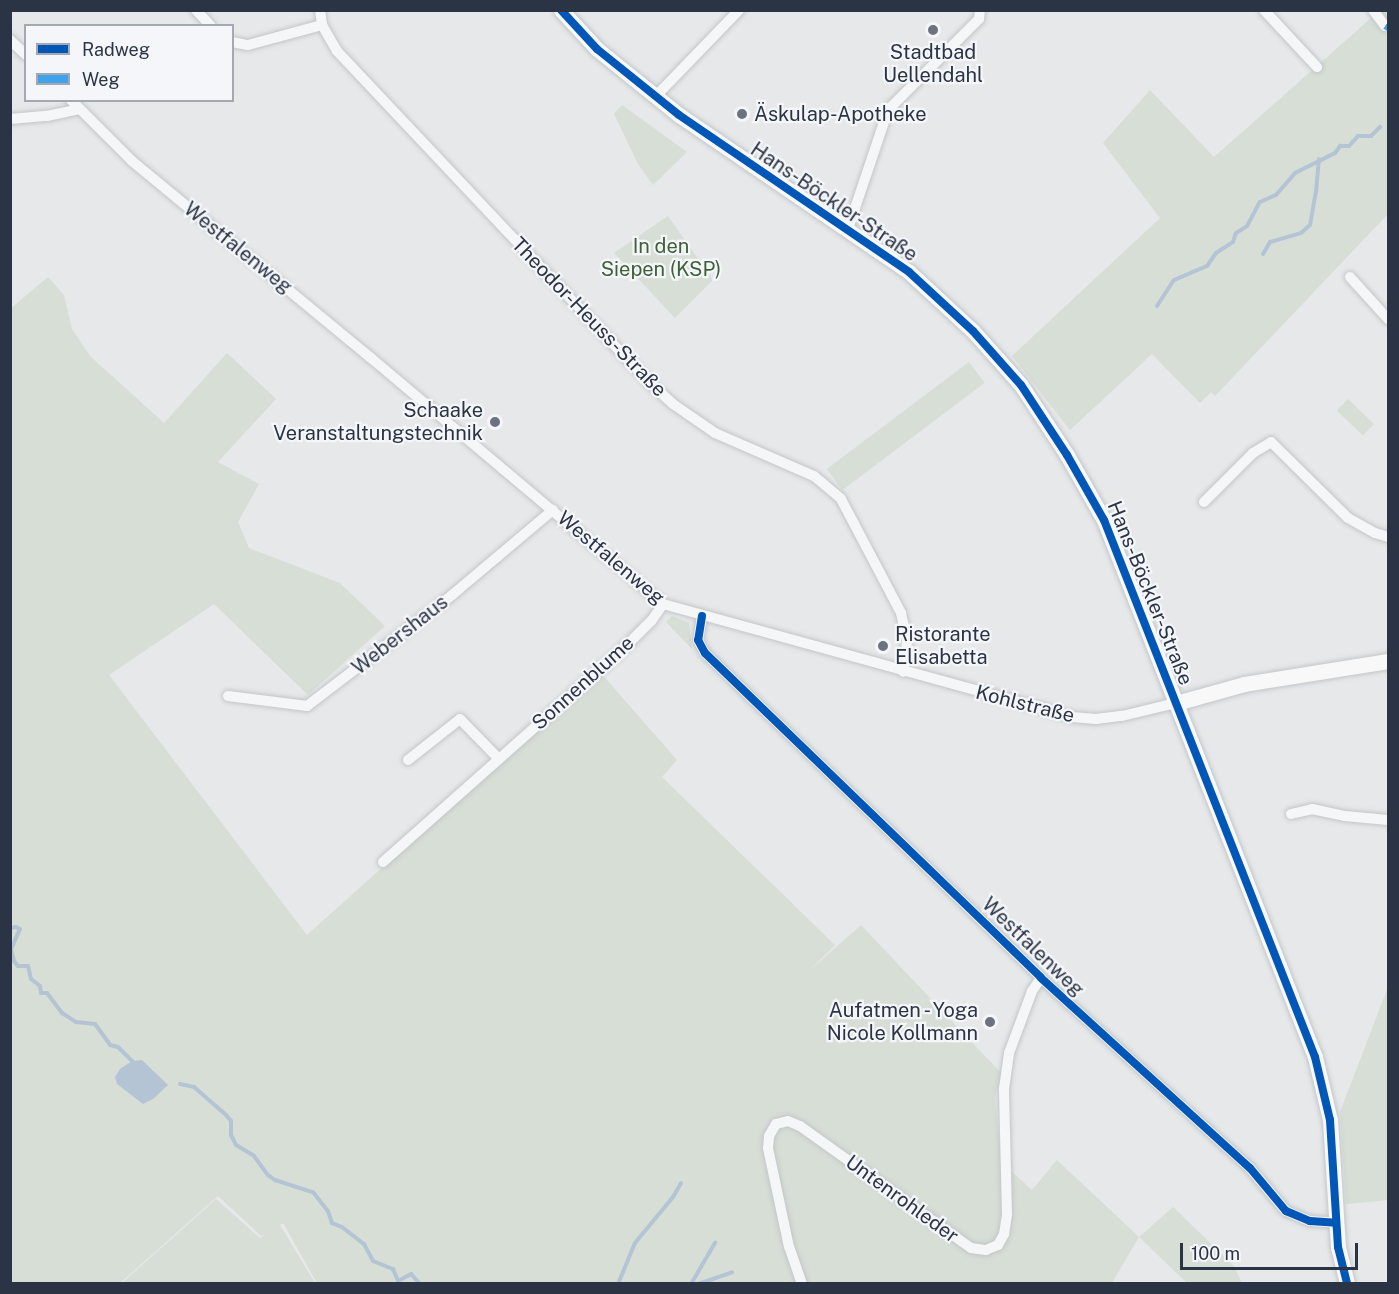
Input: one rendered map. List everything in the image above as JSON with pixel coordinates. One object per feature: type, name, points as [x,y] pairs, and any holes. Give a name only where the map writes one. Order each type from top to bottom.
[{"type":"street","points":[[196,10],[209,24]]},
{"type":"street","name":"Theodor-Heuss-Straße","points":[[320,10],[322,25],[337,51],[673,404],[715,433],[814,476],[836,494],[847,509],[901,614],[907,641],[903,672]]},
{"type":"street","name":"Hans-Böckler-Straße","points":[[561,10],[597,49],[656,96],[757,170],[909,272],[958,317],[1029,396],[1100,511],[1315,1057],[1330,1120],[1336,1223]]},
{"type":"street","points":[[656,96],[739,10]]},
{"type":"street","name":"Hans-Böckler-Straße","points":[[848,229],[888,110],[979,19],[980,10]]},
{"type":"street","points":[[1264,10],[1317,67]]},
{"type":"street","points":[[1373,10],[1385,26]]},
{"type":"street","points":[[234,42],[248,45],[322,25]]},
{"type":"street","points":[[10,40],[24,53]]},
{"type":"street","name":"Westfalenweg","points":[[73,102],[132,161],[554,510],[663,604],[702,616],[698,640],[705,653],[1041,978],[1250,1168],[1286,1211],[1310,1221],[1336,1223]]},
{"type":"street","points":[[10,119],[47,116],[79,109]]},
{"type":"street","points":[[1350,277],[1389,319]]},
{"type":"street","points":[[1204,502],[1253,453],[1271,442],[1348,518],[1375,533],[1389,537]]},
{"type":"street","name":"Webershaus","points":[[228,696],[307,706],[452,595],[554,510]]},
{"type":"street","name":"Sonnenblume","points":[[383,862],[626,647],[652,620],[663,604]]},
{"type":"street","name":"Kohlstraße","points":[[702,616],[1072,717],[1096,719],[1122,716],[1244,684],[1389,661]]},
{"type":"street","points":[[408,760],[460,719],[498,758]]},
{"type":"street","points":[[1291,814],[1312,809],[1346,816],[1389,820]]},
{"type":"street","name":"Untenrohleder","points":[[802,1284],[789,1247],[768,1148],[769,1136],[776,1124],[788,1121],[800,1126],[971,1248],[986,1250],[998,1245],[1004,1234],[1007,1214],[1004,1089],[1009,1053],[1032,991],[1041,978]]},
{"type":"street","points":[[1336,1223],[1338,1247],[1347,1284]]},
{"type":"green space","points":[[1379,11],[1388,11],[1388,214],[1215,396],[1211,392],[1200,403],[1152,354],[1070,430],[1012,356],[1160,218],[1103,143],[1150,90],[1214,157]]},
{"type":"green space","points":[[622,105],[687,152],[653,185],[638,164],[614,114]]},
{"type":"green space","name":"In den Siepen (KSP)","points":[[668,216],[713,280],[675,318],[614,253]]},
{"type":"green space","points":[[48,277],[64,295],[72,329],[90,356],[164,423],[227,353],[276,399],[218,462],[259,484],[238,522],[249,548],[340,583],[385,626],[308,695],[214,604],[109,675],[307,935],[600,672],[677,760],[662,777],[835,945],[809,971],[861,925],[1001,1073],[995,1097],[1001,1162],[1032,1190],[1057,1160],[1139,1237],[1112,1283],[317,1283],[283,1223],[280,1225],[315,1283],[122,1283],[216,1199],[260,1238],[266,1234],[261,1236],[218,1196],[120,1283],[11,1283],[10,309]]},
{"type":"green space","points":[[969,362],[985,383],[842,490],[827,469]]},
{"type":"green space","points":[[1348,399],[1374,424],[1363,436],[1337,411]]},
{"type":"green space","points":[[672,616],[689,623],[692,649],[666,622]]},
{"type":"green space","points":[[1388,987],[1388,1200],[1346,1204],[1340,1112]]},
{"type":"green space","points":[[1173,1207],[1234,1266],[1242,1283],[1187,1283],[1139,1237]]},
{"type":"water","points":[[142,1060],[168,1085],[153,1099],[143,1104],[117,1084],[115,1077],[120,1069],[132,1061]]},
{"type":"waterway","points":[[1157,306],[1174,280],[1207,266],[1216,253],[1233,242],[1236,233],[1247,226],[1260,202],[1276,195],[1295,173],[1335,153],[1340,146],[1349,146],[1358,136],[1371,136],[1380,127]]},
{"type":"waterway","points":[[1263,254],[1270,242],[1301,233],[1310,225],[1319,159]]},
{"type":"waterway","points":[[10,928],[20,929],[11,949],[14,961],[18,966],[28,966],[31,979],[40,986],[41,993],[47,993],[62,1013],[76,1022],[95,1024],[110,1045],[118,1047],[132,1061]]},
{"type":"waterway","points":[[180,1084],[194,1087],[226,1115],[231,1121],[231,1135],[236,1145],[254,1156],[268,1175],[275,1180],[313,1192],[328,1211],[332,1223],[342,1227],[364,1244],[373,1261],[393,1269],[398,1281],[411,1274],[420,1284]]},
{"type":"waterway","points":[[618,1284],[635,1243],[673,1197],[681,1183]]},
{"type":"waterway","points":[[691,1284],[715,1243]]},
{"type":"waterway","points":[[698,1284],[732,1272]]},
{"type":"cycle path","points":[[561,10],[597,49],[679,115],[909,272],[973,331],[1021,385],[1067,455],[1104,520],[1315,1057],[1330,1120],[1338,1247],[1347,1284]]},
{"type":"cycle path","points":[[702,616],[698,640],[705,653],[1041,978],[1250,1168],[1286,1211],[1310,1221],[1336,1223]]},
{"type":"place","name":"Stadtbad Uellendahl","points":[[933,30]]},
{"type":"place","name":"Äskulap-Apotheke","points":[[742,114]]},
{"type":"place","name":"Schaake Veranstaltungstechnik","points":[[495,422]]},
{"type":"place","name":"Ristorante Elisabetta","points":[[883,646]]},
{"type":"place","name":"Aufatmen - Yoga Nicole Kollmann","points":[[990,1022]]}]
